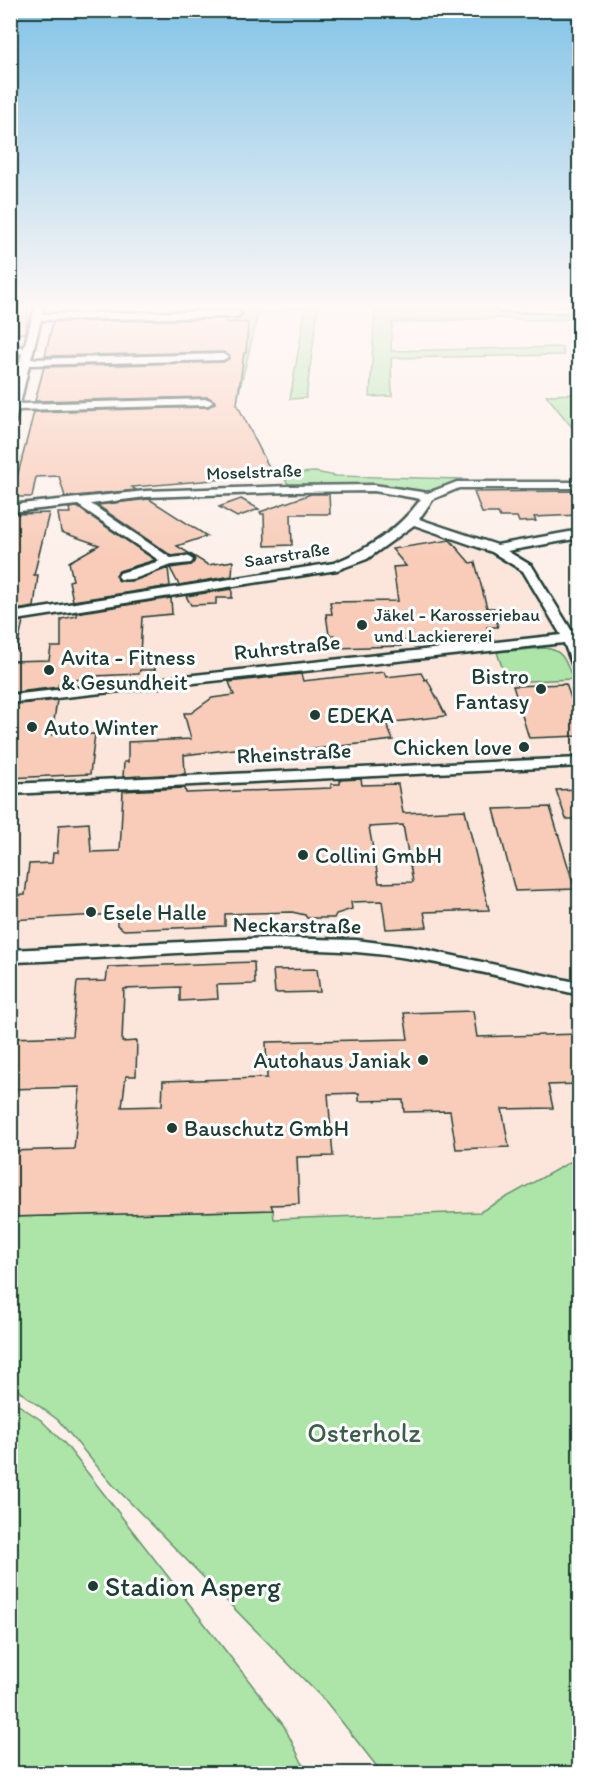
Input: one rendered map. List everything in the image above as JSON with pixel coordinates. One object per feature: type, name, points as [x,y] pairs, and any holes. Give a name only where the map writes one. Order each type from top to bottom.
[{"type":"street","points":[[19,390],[12,413],[208,402]]},
{"type":"street","points":[[429,497],[457,485],[579,485]]},
{"type":"street","name":"Moselstraße","points":[[10,509],[150,494],[290,489],[374,488],[429,497]]},
{"type":"street","name":"Saarstraße","points":[[10,618],[337,567],[363,556],[412,520],[429,497]]},
{"type":"street","points":[[81,502],[169,562]]},
{"type":"street","points":[[412,520],[496,549],[528,569],[568,638],[579,666]]},
{"type":"street","points":[[496,549],[579,534]]},
{"type":"street","points":[[124,576],[143,572],[169,562],[187,560]]},
{"type":"street","name":"Ruhrstraße","points":[[10,699],[568,638]]},
{"type":"street","name":"Rheinstraße","points":[[10,789],[579,762]]},
{"type":"street","name":"Neckarstraße","points":[[10,956],[270,945],[356,946],[438,958],[579,989]]},
{"type":"shaded area","points":[[412,520],[451,531],[528,569],[568,638],[579,638],[579,1157],[480,1212],[274,1219],[273,1210],[11,1217],[11,617],[337,566]]},
{"type":"green space","points":[[212,390],[240,390],[237,401],[208,402]]},
{"type":"green space","points":[[292,390],[307,390],[306,398],[290,399]]},
{"type":"green space","points":[[370,390],[392,390],[392,396],[370,397]]},
{"type":"green space","points":[[580,394],[579,436],[546,395]]},
{"type":"green space","points":[[315,472],[336,476],[462,479],[460,482],[427,491],[384,485],[288,484],[282,474]]},
{"type":"green space","points":[[544,648],[560,654],[573,679],[507,682],[497,652]]},
{"type":"green space","name":"Osterholz","points":[[579,1157],[579,1773],[382,1773],[327,1703],[112,1484],[58,1420],[11,1385],[10,1217],[273,1210],[274,1219],[480,1212]]},
{"type":"green space","name":"Stadion Asperg","points":[[11,1400],[41,1420],[66,1445],[284,1726],[307,1773],[11,1773]]},
{"type":"building","points":[[38,390],[239,390],[237,404],[273,475],[132,487],[136,490],[65,497],[59,476],[36,477],[32,497],[12,497],[34,412],[208,407],[215,403],[208,397],[35,401]]},
{"type":"building","points":[[579,491],[579,515],[534,517],[536,521],[519,522],[517,517],[500,517],[498,513],[482,513],[474,492]]},
{"type":"building","points":[[311,494],[329,494],[330,514],[291,514],[292,545],[265,546],[264,514],[260,512]]},
{"type":"building","points":[[149,499],[207,536],[177,546],[208,565],[233,561],[232,576],[179,585],[170,568],[191,565],[194,558],[187,554],[172,556],[97,505]]},
{"type":"building","points":[[241,499],[259,509],[237,517],[219,507]]},
{"type":"building","points":[[77,507],[155,560],[119,571],[116,575],[118,580],[133,581],[168,568],[170,586],[73,601],[69,581],[73,580],[69,562],[99,545],[61,532],[58,513],[70,513],[69,508]]},
{"type":"building","points":[[49,513],[34,575],[38,575],[34,607],[10,611],[10,532],[15,514]]},
{"type":"building","points":[[450,540],[470,563],[475,562],[487,608],[494,608],[498,627],[487,627],[490,639],[400,641],[401,646],[336,648],[334,635],[329,635],[326,614],[332,614],[330,602],[398,601],[393,567],[406,566],[392,549]]},
{"type":"building","points":[[232,589],[232,598],[216,598],[216,604],[191,605],[186,596]]},
{"type":"building","points":[[171,598],[172,614],[142,617],[140,656],[155,656],[155,670],[140,670],[139,674],[67,680],[59,683],[58,687],[10,693],[10,661],[49,660],[51,647],[61,647],[61,619],[77,616],[76,613]]},
{"type":"building","points":[[23,621],[17,650],[10,649],[10,623]]},
{"type":"building","name":"EDEKA","points":[[384,672],[386,677],[421,673],[425,680],[427,679],[446,716],[386,723],[393,740],[254,756],[252,747],[184,755],[185,774],[123,777],[124,762],[128,762],[128,742],[191,739],[184,713],[191,713],[212,698],[234,695],[229,682],[301,674],[303,681]]},
{"type":"building","points":[[566,684],[579,721],[579,736],[529,738],[513,686]]},
{"type":"building","points":[[57,700],[52,735],[95,734],[90,774],[10,778],[10,705]]},
{"type":"building","points":[[361,779],[362,785],[398,784],[403,813],[465,810],[489,910],[424,912],[427,927],[386,929],[382,901],[351,902],[352,909],[336,914],[334,918],[307,918],[305,915],[292,912],[225,914],[225,926],[124,930],[117,925],[117,914],[10,920],[10,895],[25,895],[29,864],[52,863],[53,853],[57,853],[59,825],[89,823],[91,852],[120,851],[123,791],[185,788],[186,793],[331,788],[331,784],[340,784],[340,780]],"holes":[[[403,825],[413,882],[379,883],[369,827]]]},
{"type":"building","points":[[579,789],[579,819],[566,819],[556,790]]},
{"type":"building","points":[[550,807],[575,889],[515,891],[494,809]]},
{"type":"building","points":[[254,962],[255,984],[217,985],[218,999],[180,1001],[180,987],[124,989],[122,1042],[137,1041],[136,1076],[126,1076],[122,1107],[162,1106],[163,1081],[267,1078],[266,1042],[408,1039],[404,1013],[473,1011],[477,1037],[579,1034],[579,1084],[548,1085],[553,1108],[502,1109],[509,1147],[456,1149],[450,1111],[404,1112],[403,1100],[359,1101],[359,1093],[328,1094],[333,1156],[297,1157],[299,1204],[271,1205],[273,1210],[10,1217],[10,1151],[74,1149],[80,1087],[10,1089],[10,1038],[72,1036],[77,982],[106,981],[108,967]]},
{"type":"building","points":[[317,969],[320,992],[275,993],[273,970]]},
{"type":"place","name":"Jäkel - Karosseriebau und Lackiererei","points":[[362,625]]},
{"type":"place","name":"Avita - Fitness & Gesundheit","points":[[49,670]]},
{"type":"place","name":"Bistro Fantasy","points":[[541,689]]},
{"type":"place","name":"EDEKA","points":[[315,715]]},
{"type":"place","name":"Auto Winter","points":[[32,727]]},
{"type":"place","name":"Chicken love","points":[[524,747]]},
{"type":"place","name":"Collini GmbH","points":[[303,855]]},
{"type":"place","name":"Esele Halle","points":[[91,912]]},
{"type":"place","name":"Autohaus Janiak","points":[[423,1060]]},
{"type":"place","name":"Bauschutz GmbH","points":[[172,1128]]},
{"type":"place","name":"Stadion Asperg","points":[[93,1586]]}]
